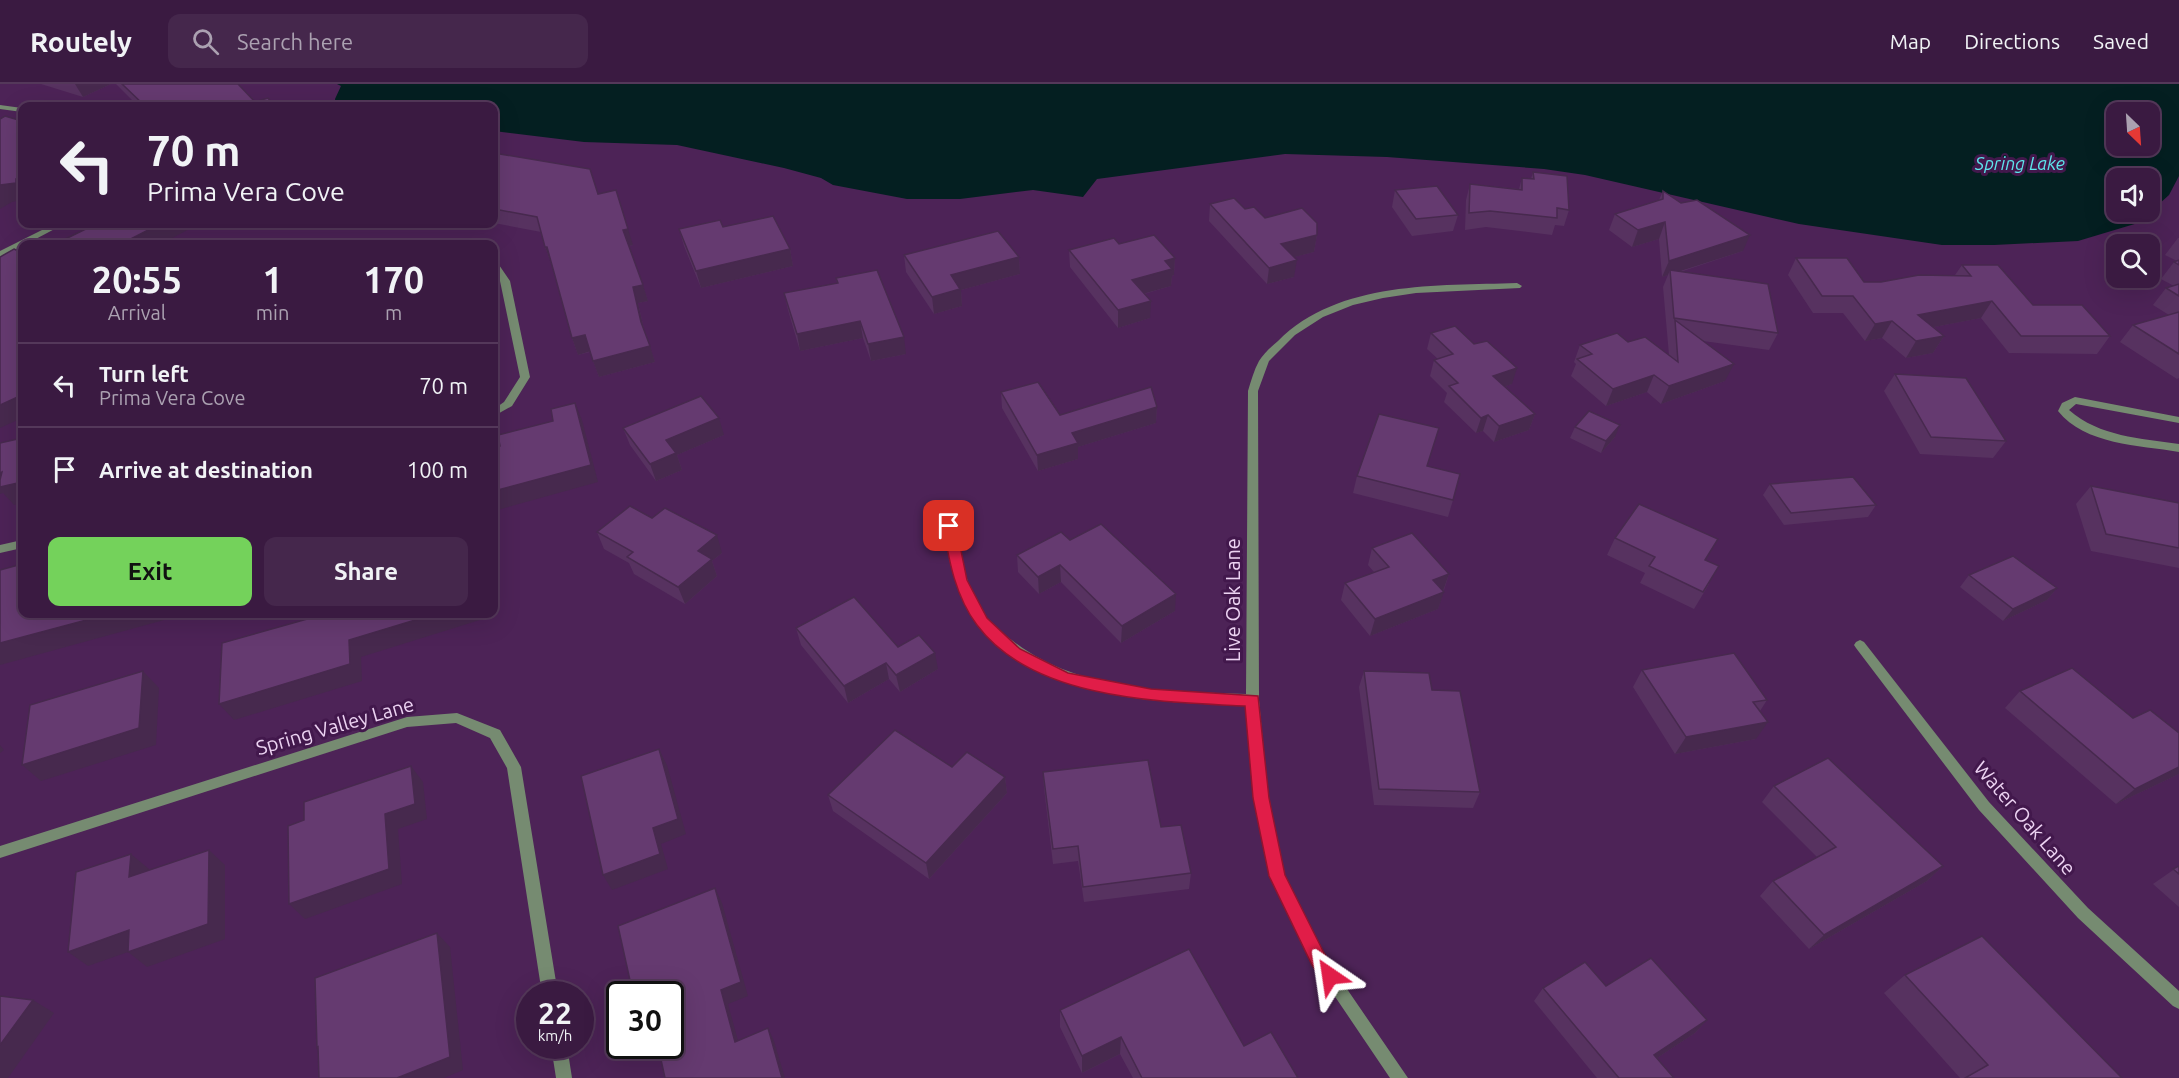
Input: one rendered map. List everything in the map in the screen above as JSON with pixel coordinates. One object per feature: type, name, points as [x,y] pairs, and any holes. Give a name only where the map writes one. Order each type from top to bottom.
[{"type":"street","points":[[0,107],[18,109]]},
{"type":"street","points":[[29,240],[52,228]]},
{"type":"street","points":[[0,255],[18,246]]},
{"type":"street","points":[[498,270],[505,281],[525,377],[508,404],[498,410]]},
{"type":"street","name":"Live Oak Lane","points":[[1400,1078],[1318,959],[1277,876],[1261,798],[1252,700],[1253,391],[1266,359],[1292,332],[1332,309],[1367,296],[1402,291],[1517,286]]},
{"type":"street","points":[[2179,420],[2075,400],[2066,405],[2063,411],[2082,427],[2112,436],[2179,448]]},
{"type":"street","points":[[949,526],[960,580],[982,621],[1014,652],[1065,678],[1151,695],[1252,700]]},
{"type":"street","points":[[0,549],[18,544]]},
{"type":"street","name":"Water Oak Lane","points":[[1860,645],[1984,806],[2083,913],[2179,1001]]},
{"type":"street","name":"Spring Valley Lane","points":[[0,852],[407,722],[457,718],[495,734],[514,767],[548,981]]},
{"type":"street","points":[[560,1059],[564,1078]]},
{"type":"water","name":"Spring Lake","points":[[337,84],[2179,84],[2179,176],[2169,195],[2160,203],[2160,168],[2106,168],[2106,222],[2139,222],[2078,241],[1942,245],[1799,224],[1585,175],[1544,169],[1387,157],[1285,154],[1097,179],[1083,197],[1033,190],[960,199],[907,199],[833,185],[821,178],[784,168],[677,145],[584,142],[498,131],[498,102],[335,102],[341,86]]},
{"type":"building","points":[[122,84],[238,84],[255,102],[141,102]]},
{"type":"building","points":[[268,98],[271,102],[255,102]]},
{"type":"building","points":[[5,116],[18,120],[18,179],[16,183],[0,185],[0,119]]},
{"type":"building","points":[[498,154],[590,169],[598,194],[616,190],[628,229],[623,230],[643,285],[633,287],[641,322],[650,346],[593,361],[585,335],[572,338],[537,217],[498,210]]},
{"type":"building","points":[[1533,172],[1567,176],[1569,210],[1557,208],[1557,218],[1490,211],[1469,213],[1470,184],[1522,190],[1522,178],[1534,179]]},
{"type":"building","points":[[1437,186],[1458,215],[1416,219],[1395,190]]},
{"type":"building","points":[[1663,191],[1681,203],[1697,200],[1750,235],[1669,261],[1665,222],[1638,230],[1615,214],[1663,199]]},
{"type":"building","points":[[1234,198],[1245,209],[1254,207],[1265,218],[1302,208],[1317,223],[1317,235],[1281,244],[1297,260],[1269,268],[1210,204]]},
{"type":"building","points":[[773,216],[790,249],[696,271],[679,229],[720,220],[723,227]]},
{"type":"building","points":[[88,228],[152,228],[129,240],[63,240]]},
{"type":"building","points":[[998,231],[1019,257],[951,275],[960,289],[932,297],[904,255]]},
{"type":"building","points":[[1154,235],[1175,258],[1165,261],[1172,269],[1132,280],[1151,301],[1118,310],[1069,250],[1114,238],[1119,244]]},
{"type":"building","points":[[14,249],[18,251],[18,397],[0,405],[0,257]]},
{"type":"building","points":[[1796,258],[1847,258],[1864,282],[1881,282],[1919,275],[1971,276],[1962,265],[1998,265],[2033,305],[2082,305],[2110,336],[2021,336],[1992,301],[1918,315],[1944,336],[1916,341],[1892,321],[1875,324],[1853,296],[1822,296]]},
{"type":"building","points":[[877,270],[904,337],[868,344],[860,321],[797,334],[784,293],[838,283],[836,278]]},
{"type":"building","points":[[1670,270],[1768,284],[1778,333],[1674,318]]},
{"type":"building","points":[[2179,284],[2179,296],[2166,288]]},
{"type":"building","points":[[2179,312],[2179,354],[2133,325]]},
{"type":"building","points":[[1675,320],[1734,364],[1669,386],[1654,375],[1613,389],[1577,359],[1592,354],[1580,345],[1617,333],[1628,342],[1645,337],[1678,362]]},
{"type":"building","points":[[1455,326],[1474,344],[1487,341],[1517,368],[1493,376],[1535,414],[1499,426],[1488,415],[1481,418],[1449,386],[1458,383],[1434,360],[1453,354],[1431,333]]},
{"type":"building","points":[[1895,374],[1966,378],[2006,441],[1931,437]]},
{"type":"building","points":[[1038,382],[1060,415],[1151,387],[1157,407],[1072,433],[1078,443],[1037,455],[1001,392]]},
{"type":"building","points":[[701,396],[719,418],[666,440],[676,453],[650,464],[623,428]]},
{"type":"building","points":[[575,403],[591,465],[498,490],[498,447],[500,446],[498,435],[553,421],[551,409]]},
{"type":"building","points":[[1589,411],[1620,425],[1606,441],[1575,427]]},
{"type":"building","points":[[1379,414],[1439,428],[1427,466],[1460,474],[1453,500],[1357,476]]},
{"type":"building","points":[[18,439],[18,483],[0,487],[2,472],[0,473],[0,443]]},
{"type":"building","points":[[1853,477],[1876,505],[1791,513],[1770,484]]},
{"type":"building","points":[[2091,486],[2179,503],[2179,548],[2106,534]]},
{"type":"building","points":[[1639,504],[1718,539],[1705,560],[1719,566],[1703,592],[1649,566],[1655,557],[1615,538]]},
{"type":"building","points":[[630,506],[652,518],[665,508],[717,535],[698,551],[712,559],[678,587],[627,557],[633,552],[597,532]]},
{"type":"building","points":[[1101,524],[1176,594],[1122,626],[1060,565],[1038,577],[1017,555],[1061,532],[1070,540]]},
{"type":"building","points":[[1412,533],[1449,574],[1433,580],[1444,592],[1375,619],[1345,583],[1389,567],[1372,548]]},
{"type":"building","points":[[2013,556],[2057,588],[2013,609],[1969,575]]},
{"type":"building","points":[[18,565],[18,618],[94,618],[0,643],[0,570]]},
{"type":"building","points":[[854,597],[898,647],[919,635],[935,653],[896,675],[886,663],[844,686],[796,628]]},
{"type":"building","points":[[311,618],[422,618],[349,640],[350,664],[219,704],[222,643]]},
{"type":"building","points":[[1734,653],[1767,700],[1753,702],[1768,722],[1686,737],[1642,670]]},
{"type":"building","points":[[2072,668],[2133,718],[2150,710],[2179,733],[2179,767],[2135,789],[2020,691]]},
{"type":"building","points":[[143,671],[139,728],[22,765],[30,705]]},
{"type":"building","points":[[1364,671],[1429,673],[1432,690],[1460,691],[1480,792],[1379,789]]},
{"type":"building","points":[[895,730],[952,767],[967,752],[1005,777],[926,863],[828,795]]},
{"type":"building","points":[[659,749],[678,819],[653,828],[660,854],[603,875],[581,776]]},
{"type":"building","points":[[1828,758],[1943,866],[1824,935],[1773,881],[1836,847],[1774,786]]},
{"type":"building","points":[[1148,760],[1161,827],[1181,825],[1191,873],[1083,887],[1078,846],[1053,849],[1043,772]]},
{"type":"building","points":[[411,766],[415,804],[385,814],[389,869],[289,904],[288,826],[304,820],[304,802]]},
{"type":"building","points":[[209,850],[208,924],[128,952],[129,930],[68,952],[76,872],[131,854],[129,877]]},
{"type":"building","points":[[2179,866],[2179,874],[2173,869]]},
{"type":"building","points":[[715,888],[741,982],[721,990],[735,1042],[768,1028],[782,1078],[665,1078],[661,1059],[684,1059],[684,981],[630,981],[618,926]]},
{"type":"building","points":[[437,933],[450,1057],[397,1078],[319,1078],[315,978]]},
{"type":"building","points":[[1982,936],[2122,1078],[1965,1078],[1988,1065],[1905,975]]},
{"type":"building","points":[[1189,949],[1244,1046],[1271,1032],[1298,1078],[1142,1078],[1121,1037],[1082,1056],[1060,1010]]},
{"type":"building","points":[[1651,958],[1707,1020],[1654,1055],[1674,1078],[1619,1078],[1543,988],[1585,962],[1606,986]]},
{"type":"building","points":[[0,996],[33,1000],[0,1045]]},
{"type":"route","points":[[949,526],[960,580],[982,621],[1014,652],[1065,678],[1151,695],[1252,700],[1261,798],[1277,876],[1318,959],[1330,976]]}]
